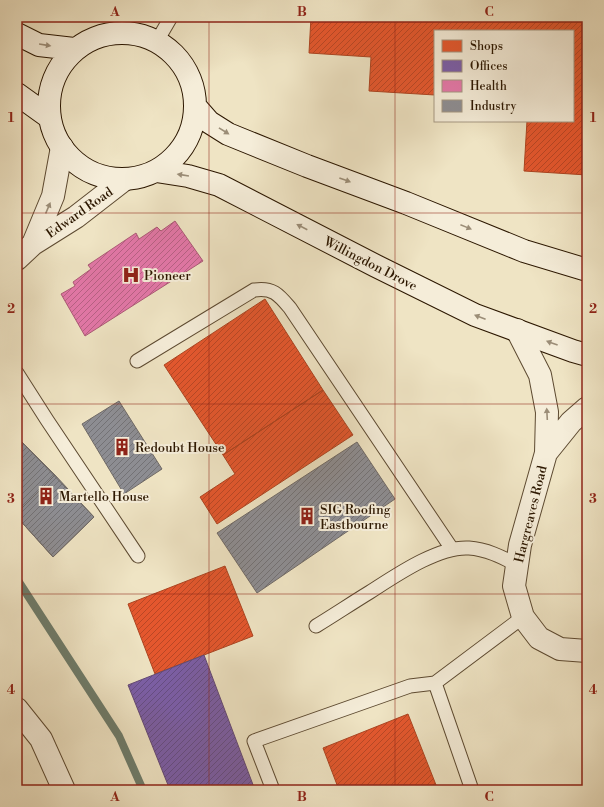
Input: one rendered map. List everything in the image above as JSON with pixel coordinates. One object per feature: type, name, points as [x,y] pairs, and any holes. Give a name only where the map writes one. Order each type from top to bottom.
[{"type":"street","points":[[114,32],[136,34],[157,41],[173,53],[185,68],[193,86],[195,106],[192,126],[185,144],[172,159],[156,171],[141,177],[125,179],[100,176],[78,165],[62,148],[54,133],[49,117],[49,98],[53,80],[62,63],[74,49],[93,38],[114,32]]},
{"type":"street","points":[[17,34],[38,44],[74,49]]},
{"type":"street","points":[[17,94],[49,117]]},
{"type":"street","points":[[195,106],[209,122],[228,134],[307,166],[406,203],[524,251],[587,270]]},
{"type":"street","name":"Edward Road","points":[[33,244],[53,196],[62,148]]},
{"type":"street","name":"Willingdon Drove","points":[[156,171],[188,176],[219,185],[475,315],[587,355]]},
{"type":"street","name":"Edward Road","points":[[17,259],[33,244],[76,217],[125,179]]},
{"type":"street","name":"Hargreaves Road","points":[[517,330],[540,375],[547,412],[546,452],[520,545],[514,586],[523,617],[539,638],[560,650],[587,651]]},
{"type":"street","name":"Hargreaves Road","points":[[546,452],[571,422],[587,408]]},
{"type":"street","points":[[17,709],[41,739],[64,790]]},
{"type":"lane","points":[[157,41],[171,17]]},
{"type":"lane","points":[[137,361],[254,290],[267,289],[276,293],[290,308],[452,549]]},
{"type":"lane","points":[[17,373],[51,427],[138,556]]},
{"type":"lane","points":[[316,626],[404,571],[435,555],[452,549],[469,548],[494,553],[517,565]]},
{"type":"lane","points":[[274,790],[254,741],[410,686],[435,683],[523,617]]},
{"type":"lane","points":[[435,683],[472,790]]},
{"type":"building: Shops","points":[[311,17],[587,17],[587,175],[524,171],[527,122],[574,122],[574,30],[434,30],[434,95],[369,91],[371,57],[309,53]]},
{"type":"building: Shops","points":[[265,299],[323,390],[223,455],[164,365]]},
{"type":"building: Shops","points":[[323,390],[353,435],[217,524],[200,497],[235,474],[223,455]]},
{"type":"building: Shops","points":[[225,566],[253,636],[155,674],[128,604]]},
{"type":"building: Shops","points":[[408,714],[438,790],[339,790],[323,748]]},
{"type":"building: Offices","points":[[204,655],[255,790],[170,790],[128,685]]},
{"type":"building: Health","name":"Pioneer","points":[[175,221],[203,261],[85,336],[61,294],[75,286],[73,282],[91,269],[88,265],[136,233],[139,239],[157,227],[161,231]]},
{"type":"building: Industry","name":"Redoubt House","points":[[119,401],[162,469],[124,494],[82,424]]},
{"type":"building: Industry","name":"Martello House","points":[[17,437],[94,517],[53,557],[17,517]]},
{"type":"building: Industry","points":[[17,437],[55,475],[17,513]]},
{"type":"building: Industry","name":"SIG Roofing Eastbourne","points":[[357,442],[395,499],[257,593],[217,533]]},
{"type":"building: Industry","name":"Martello House","points":[[55,475],[94,517],[53,557],[17,517],[17,513]]},
{"type":"waterway","points":[[17,579],[119,736],[143,790]]},
{"type":"place","name":"Pioneer","points":[[131,275]]},
{"type":"place","name":"Redoubt House","points":[[122,447]]},
{"type":"place","name":"Martello House","points":[[46,496]]},
{"type":"place","name":"SIG Roofing Eastbourne","points":[[307,516]]}]
